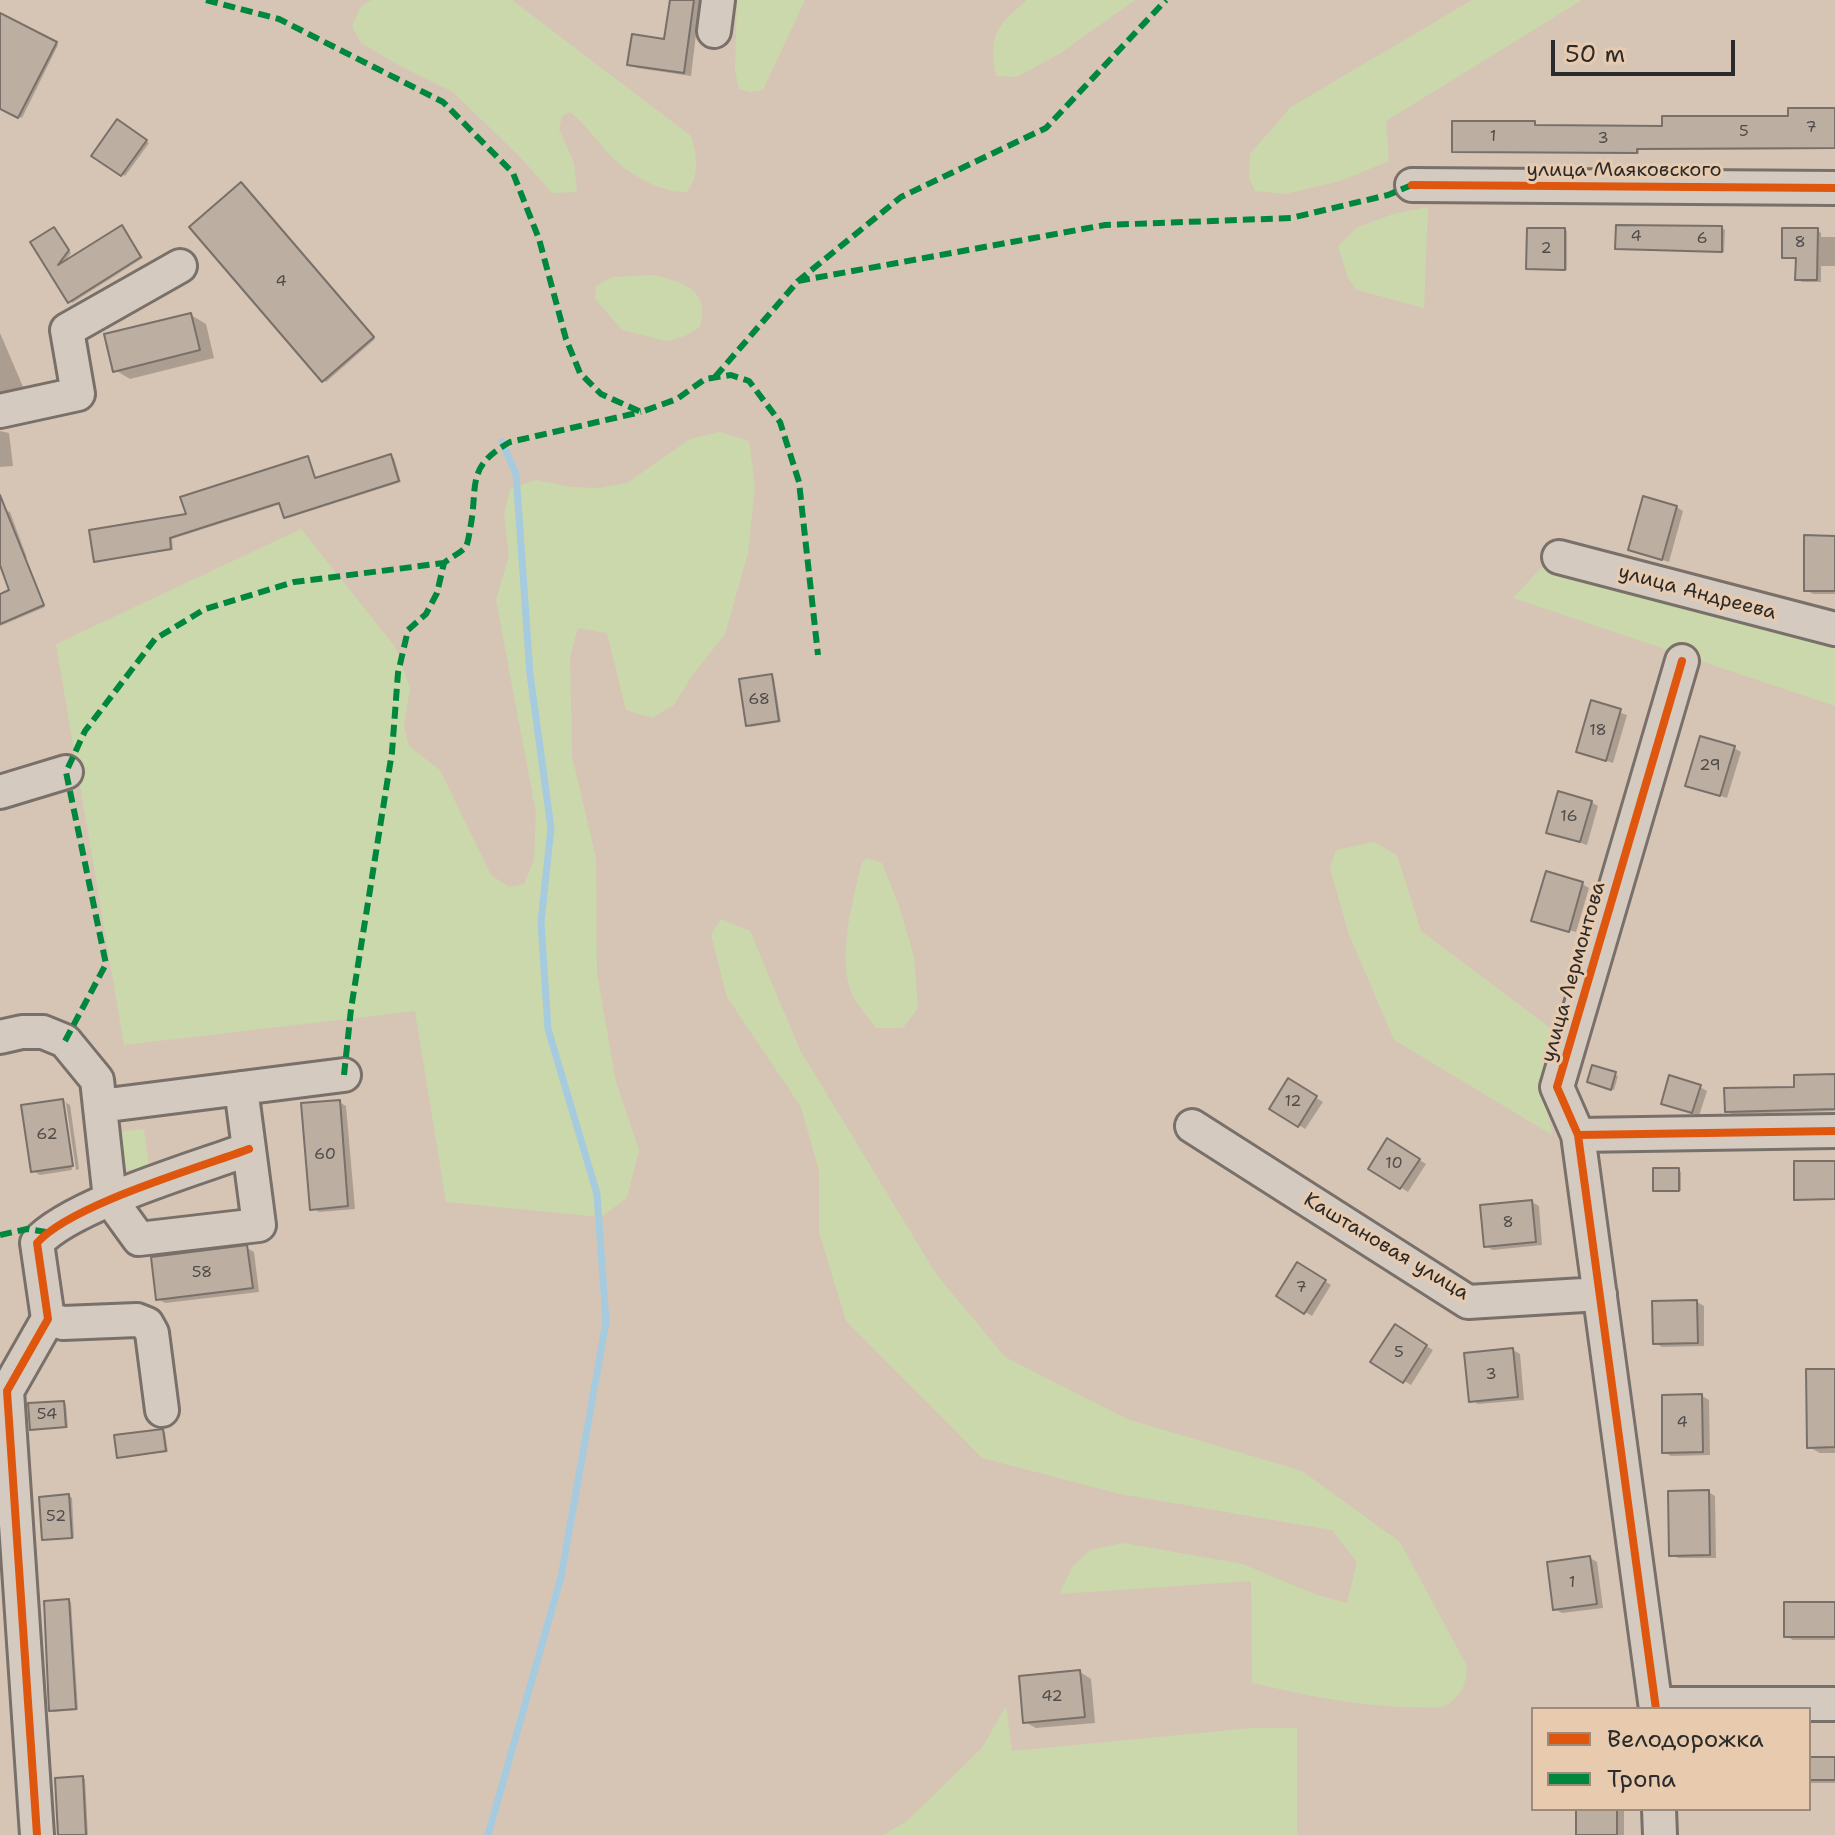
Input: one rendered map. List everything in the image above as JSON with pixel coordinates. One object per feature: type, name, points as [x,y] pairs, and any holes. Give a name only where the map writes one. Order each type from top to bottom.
[{"type":"street","name":"улица Маяковского","points":[[1412,185],[1835,188]]},
{"type":"street","points":[[0,411],[78,394],[67,330],[180,266]]},
{"type":"street","name":"улица Андреева","points":[[1559,557],[1835,629]]},
{"type":"street","name":"улица Лермонтова","points":[[1656,1707],[1578,1135],[1557,1087],[1682,661]]},
{"type":"street","points":[[0,792],[66,772]]},
{"type":"street","points":[[0,1037],[22,1032],[43,1032],[65,1041],[97,1080],[110,1199],[139,1239],[259,1225],[241,1088]]},
{"type":"street","points":[[100,1106],[344,1075]]},
{"type":"street","name":"Каштановая улица","points":[[1192,1126],[1468,1302],[1600,1294]]},
{"type":"street","points":[[1578,1135],[1835,1131]]},
{"type":"street","points":[[37,1835],[10,1576],[7,1391],[48,1319],[37,1243],[46,1232],[110,1199],[249,1149]]},
{"type":"street","points":[[48,1319],[63,1323],[137,1320],[147,1324],[152,1333],[162,1410]]},
{"type":"street","points":[[1656,1707],[1835,1704]]},
{"type":"street","points":[[1659,1811],[1660,1835]]},
{"type":"green space","points":[[372,0],[512,0],[691,136],[696,165],[694,179],[687,192],[666,189],[634,175],[616,161],[570,112],[562,116],[559,129],[574,163],[577,192],[552,193],[453,92],[361,43],[352,26],[361,6]]},
{"type":"green space","points":[[737,0],[805,0],[763,90],[749,92],[739,89],[735,71]]},
{"type":"green space","points":[[1027,0],[1135,0],[1059,54],[1017,77],[996,76],[993,50],[997,32]]},
{"type":"green space","points":[[1472,0],[1582,0],[1386,121],[1389,161],[1340,181],[1285,194],[1255,191],[1249,178],[1250,154],[1291,107]]},
{"type":"green space","points":[[1428,207],[1424,308],[1357,290],[1348,278],[1338,246],[1356,228],[1393,214]]},
{"type":"green space","points":[[655,275],[685,285],[698,296],[702,314],[700,327],[685,336],[667,341],[622,330],[595,299],[596,286],[612,277]]},
{"type":"green space","points":[[720,432],[749,441],[755,486],[748,553],[725,634],[691,677],[674,705],[652,718],[626,710],[607,633],[578,628],[570,657],[572,756],[596,858],[597,974],[616,1082],[639,1150],[627,1198],[601,1217],[446,1202],[415,1011],[124,1045],[56,644],[301,529],[396,648],[410,688],[404,726],[409,746],[440,770],[491,875],[509,887],[524,884],[534,860],[536,813],[496,600],[509,556],[504,515],[510,489],[536,480],[571,487],[599,488],[627,483],[690,439]]},
{"type":"green space","points":[[1554,566],[1835,648],[1835,706],[1513,598],[1541,568]]},
{"type":"green space","points":[[1374,842],[1397,855],[1421,931],[1553,1030],[1545,1082],[1552,1135],[1394,1040],[1348,932],[1330,868],[1336,850]]},
{"type":"green space","points":[[867,858],[882,863],[914,957],[918,1008],[903,1028],[876,1028],[856,1002],[849,983],[846,967],[848,930],[862,862]]},
{"type":"green space","points":[[721,919],[750,931],[800,1050],[936,1274],[1005,1357],[1127,1419],[1302,1471],[1400,1542],[1467,1666],[1464,1684],[1455,1699],[1438,1707],[1398,1707],[1356,1703],[1252,1683],[1251,1581],[1059,1594],[1073,1566],[1090,1550],[1123,1543],[1243,1564],[1314,1594],[1347,1603],[1357,1562],[1332,1530],[1120,1494],[982,1458],[846,1321],[819,1232],[819,1171],[801,1107],[727,997],[711,935]]},
{"type":"green space","points":[[144,1129],[149,1168],[121,1171],[117,1132]]},
{"type":"green space","points":[[1006,1706],[1012,1751],[1252,1728],[1297,1728],[1297,1835],[884,1835],[908,1820],[982,1748]]},
{"type":"building","points":[[670,0],[694,0],[684,73],[627,65],[632,34],[664,39]]},
{"type":"building","points":[[0,13],[57,42],[18,118],[0,109]]},
{"type":"building","points":[[1788,108],[1835,108],[1835,148],[1637,149],[1637,153],[1452,152],[1452,121],[1662,126],[1662,116],[1788,116]]},
{"type":"building","points":[[117,119],[147,140],[121,176],[91,156]]},
{"type":"building","points":[[241,182],[374,337],[322,382],[189,227]]},
{"type":"building","points":[[122,225],[141,257],[68,303],[30,242],[54,227],[69,250],[58,265]]},
{"type":"building","points":[[1616,225],[1722,226],[1722,252],[1615,249]]},
{"type":"building","points":[[1527,228],[1565,228],[1565,270],[1526,269]]},
{"type":"building","points":[[1782,228],[1818,228],[1817,280],[1795,280],[1796,258],[1782,258]]},
{"type":"building","points":[[191,313],[200,350],[113,372],[104,334]]},
{"type":"building","points":[[391,454],[399,481],[284,518],[279,503],[170,538],[171,549],[94,562],[89,530],[186,514],[180,497],[308,456],[315,478]]},
{"type":"building","points":[[0,495],[44,605],[0,624],[0,594],[9,590],[0,565]]},
{"type":"building","points":[[1643,496],[1677,506],[1662,560],[1628,550]]},
{"type":"building","points":[[1804,535],[1835,536],[1835,591],[1804,591]]},
{"type":"building","points":[[772,674],[779,721],[746,726],[739,679]]},
{"type":"building","points":[[1591,700],[1621,709],[1606,761],[1576,752]]},
{"type":"building","points":[[1700,736],[1735,746],[1720,796],[1685,786]]},
{"type":"building","points":[[1558,791],[1592,801],[1580,842],[1546,833]]},
{"type":"building","points":[[1546,871],[1583,882],[1569,932],[1531,921]]},
{"type":"building","points":[[1592,1065],[1616,1072],[1611,1090],[1587,1082]]},
{"type":"building","points":[[1835,1074],[1835,1109],[1725,1112],[1724,1088],[1794,1087],[1794,1075]]},
{"type":"building","points":[[1669,1075],[1701,1085],[1692,1113],[1661,1104]]},
{"type":"building","points":[[1288,1078],[1317,1096],[1298,1127],[1269,1109]]},
{"type":"building","points":[[63,1099],[73,1166],[31,1172],[21,1105]]},
{"type":"building","points":[[340,1100],[348,1206],[310,1210],[301,1103]]},
{"type":"building","points":[[1387,1138],[1420,1159],[1400,1189],[1368,1169]]},
{"type":"building","points":[[1794,1161],[1835,1161],[1835,1199],[1794,1200]]},
{"type":"building","points":[[1653,1168],[1679,1168],[1679,1191],[1653,1191]]},
{"type":"building","points":[[1532,1200],[1536,1242],[1484,1247],[1480,1205]]},
{"type":"building","points":[[247,1245],[253,1288],[156,1300],[151,1257]]},
{"type":"building","points":[[1297,1262],[1326,1280],[1304,1314],[1276,1296]]},
{"type":"building","points":[[1697,1300],[1698,1343],[1653,1344],[1652,1301]]},
{"type":"building","points":[[1395,1324],[1427,1345],[1403,1383],[1370,1362]]},
{"type":"building","points":[[1513,1348],[1518,1397],[1469,1402],[1464,1353]]},
{"type":"building","points":[[1806,1369],[1835,1369],[1835,1447],[1807,1448]]},
{"type":"building","points":[[1702,1394],[1703,1452],[1662,1453],[1662,1395]]},
{"type":"building","points":[[64,1401],[66,1427],[30,1430],[28,1403]]},
{"type":"building","points":[[163,1429],[166,1451],[117,1458],[114,1435]]},
{"type":"building","points":[[1709,1490],[1710,1555],[1669,1556],[1668,1491]]},
{"type":"building","points":[[69,1494],[72,1538],[42,1540],[39,1497]]},
{"type":"building","points":[[1590,1556],[1597,1604],[1553,1610],[1547,1562]]},
{"type":"building","points":[[69,1599],[76,1709],[49,1711],[44,1601]]},
{"type":"building","points":[[1784,1602],[1835,1602],[1835,1637],[1784,1637]]},
{"type":"building","points":[[1080,1670],[1085,1717],[1023,1723],[1019,1676]]},
{"type":"building","points":[[1811,1757],[1835,1757],[1835,1780],[1811,1780]]},
{"type":"building","points":[[83,1776],[86,1835],[58,1835],[55,1778]]},
{"type":"building","points":[[1576,1811],[1617,1811],[1617,1835],[1576,1835]]},
{"type":"waterway","points":[[488,1835],[561,1577],[606,1322],[597,1194],[548,1029],[541,922],[551,828],[530,674],[516,474],[502,442]]},
{"type":"marked path","points":[[206,0],[279,19],[443,102],[513,173],[539,239],[566,339],[580,373],[601,394],[641,412],[677,399],[705,379],[731,375],[749,381],[780,422],[799,482],[818,655]]},
{"type":"marked path","points":[[715,377],[798,281],[901,197],[1046,128],[1166,0]]},
{"type":"marked path","points":[[798,281],[1105,225],[1291,218],[1388,195],[1412,185]]},
{"type":"marked path","points":[[344,1075],[351,1009],[392,752],[398,673],[408,630],[426,614],[437,593],[444,563],[467,544],[476,479],[495,451],[510,442],[641,412]]},
{"type":"marked path","points":[[65,1041],[106,964],[66,772],[85,731],[155,639],[205,609],[294,582],[444,563]]},
{"type":"marked path","points":[[0,1235],[27,1229],[46,1232]]},
{"type":"cycle path","points":[[1412,185],[1835,188]]},
{"type":"cycle path","points":[[1682,661],[1557,1087],[1578,1135],[1835,1131]]},
{"type":"cycle path","points":[[1578,1135],[1656,1707]]},
{"type":"cycle path","points":[[37,1835],[7,1391],[48,1319],[37,1243],[53,1229],[105,1202],[249,1149]]}]
